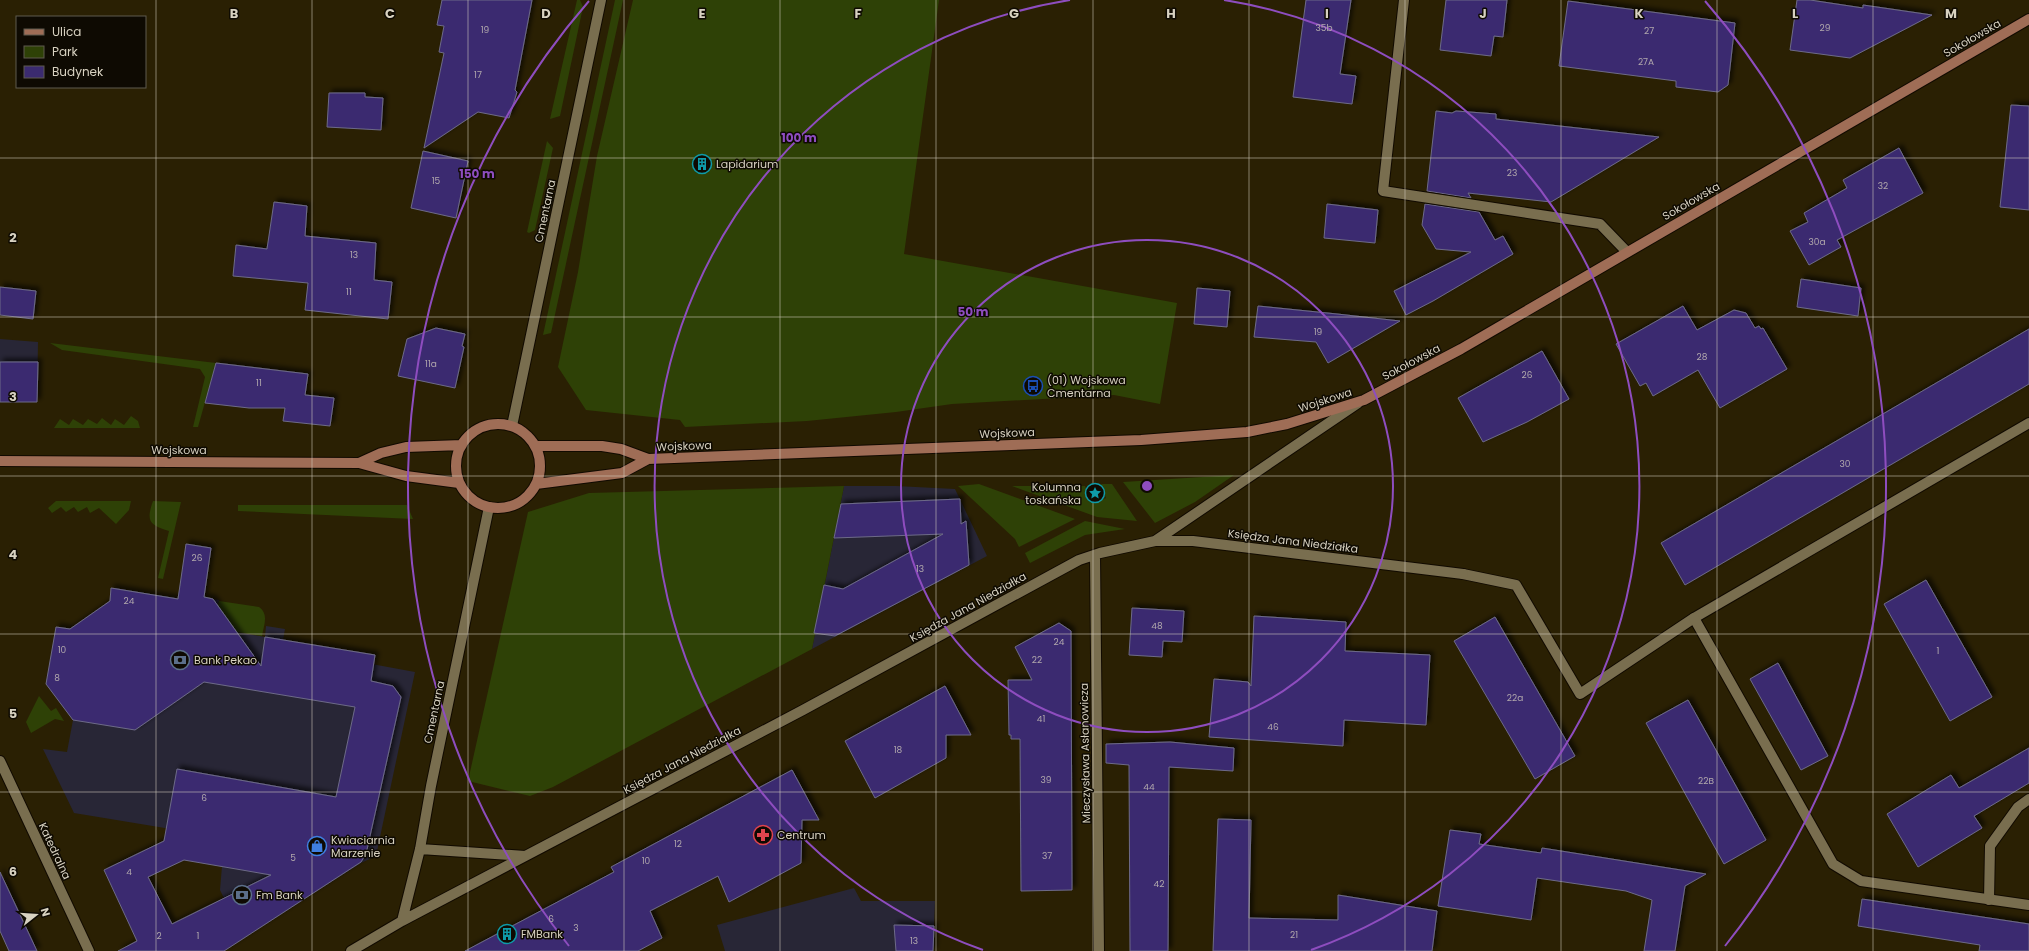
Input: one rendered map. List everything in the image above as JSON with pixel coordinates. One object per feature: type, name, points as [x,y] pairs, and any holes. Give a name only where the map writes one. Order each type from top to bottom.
[{"type":"street","name":"Cmentarna","points":[[512,426],[601,0]]},
{"type":"street","points":[[1404,0],[1383,191],[1600,224],[1627,252]]},
{"type":"street","name":"Sokołowska","points":[[1364,400],[1461,349],[2029,19]]},
{"type":"street","points":[[1154,541],[1364,400]]},
{"type":"street","name":"Wojskowa","points":[[536,446],[602,446],[621,449],[648,459],[1141,440],[1247,432],[1287,424],[1364,400]]},
{"type":"street","points":[[2029,423],[1694,618],[1833,864],[1861,881],[2029,905]]},
{"type":"street","points":[[491,424],[512,426],[528,436],[536,446],[540,459],[540,475],[536,484],[522,501],[508,507],[489,507],[477,503],[465,493],[459,483],[455,465],[458,450],[466,437],[479,428],[491,424]]},
{"type":"street","name":"Wojskowa","points":[[358,463],[381,453],[406,447],[462,445]]},
{"type":"street","name":"Wojskowa","points":[[536,484],[622,473],[648,459]]},
{"type":"street","name":"Wojskowa","points":[[0,461],[358,463],[406,476],[459,483]]},
{"type":"street","name":"Cmentarna","points":[[402,921],[420,849],[432,778],[489,507]]},
{"type":"street","name":"Księdza Jana Niedziałka","points":[[351,951],[402,921],[796,714],[1079,560],[1095,555],[1154,541],[1193,542],[1462,574],[1516,585],[1580,694],[1694,618]]},
{"type":"street","name":"Mieczysława Asłanowicza","points":[[1095,555],[1100,951]]},
{"type":"street","name":"Katedralna","points":[[0,762],[89,951]]},
{"type":"street","points":[[1989,900],[1990,846],[2018,807],[2029,799]]},
{"type":"street","points":[[420,849],[525,856]]},
{"type":"street","points":[[363,951],[368,940]]},
{"type":"shaded area","points":[[0,339],[38,342],[37,402],[0,402]]},
{"type":"shaded area","points":[[844,486],[896,486],[955,489],[987,556],[812,649]]},
{"type":"shaded area","points":[[115,588],[211,604],[212,599],[219,600],[218,606],[237,632],[265,637],[266,626],[285,629],[283,640],[312,645],[350,660],[415,672],[376,856],[361,863],[251,933],[240,915],[234,919],[220,890],[222,866],[183,831],[74,813],[43,749],[67,752],[73,720],[46,684],[70,629],[110,601],[111,592]]},
{"type":"shaded area","points":[[854,888],[861,901],[935,901],[933,951],[725,951],[717,925]]},
{"type":"green space","points":[[577,0],[580,0],[583,7],[560,116],[550,119]]},
{"type":"green space","points":[[615,0],[623,0],[551,333],[543,335]]},
{"type":"green space","points":[[633,0],[939,0],[904,254],[1177,303],[1160,404],[1114,395],[952,404],[896,412],[807,421],[685,427],[680,420],[586,410],[558,367],[578,272],[597,156]]},
{"type":"green space","points":[[547,141],[553,148],[535,230],[529,233],[527,232]]},
{"type":"green space","points":[[50,343],[216,363],[198,427],[193,427],[205,377],[200,369],[62,350]]},
{"type":"green space","points":[[131,416],[138,421],[140,428],[54,428],[60,419],[69,425],[73,419],[83,425],[88,419],[97,424],[102,418],[111,425],[115,419],[124,425]]},
{"type":"green space","points":[[1234,475],[1195,502],[1155,523],[1123,482]]},
{"type":"green space","points":[[979,484],[1075,519],[1019,547],[1015,539],[958,486]]},
{"type":"green space","points":[[1101,484],[1112,484],[1137,521],[1097,517],[1012,486],[1085,486],[1092,503],[1106,498]]},
{"type":"green space","points":[[844,486],[812,649],[553,787],[530,796],[468,781],[528,512],[589,493]]},
{"type":"green space","points":[[56,501],[131,501],[129,510],[116,524],[99,508],[90,513],[87,507],[78,512],[74,507],[66,512],[61,507],[52,513],[48,508]]},
{"type":"green space","points":[[153,501],[181,502],[163,579],[158,578],[169,531],[157,527],[151,521],[150,513]]},
{"type":"green space","points":[[238,505],[407,505],[413,519],[238,511]]},
{"type":"green space","points":[[1085,521],[1125,529],[1085,535],[1030,563],[1025,553]]},
{"type":"green space","points":[[219,601],[259,607],[265,616],[262,636],[237,632],[218,606]]},
{"type":"green space","points":[[39,696],[51,711],[56,708],[64,721],[55,719],[31,733],[26,722]]},
{"type":"building","points":[[442,0],[532,0],[515,90],[517,92],[509,118],[478,112],[424,148],[444,53],[439,52],[444,26],[437,25]]},
{"type":"building","points":[[1306,0],[1351,0],[1340,74],[1356,76],[1352,104],[1293,97]]},
{"type":"building","points":[[1446,0],[1507,0],[1503,37],[1494,36],[1491,56],[1440,50]]},
{"type":"building","points":[[1797,0],[1810,0],[1863,8],[1863,5],[1932,15],[1850,58],[1790,50]]},
{"type":"building","points":[[1568,1],[1735,23],[1728,85],[1718,92],[1676,87],[1676,81],[1559,66]]},
{"type":"building","points":[[329,93],[365,93],[365,97],[383,98],[381,130],[327,127]]},
{"type":"building","points":[[2011,105],[2029,106],[2029,210],[2000,207]]},
{"type":"building","points":[[1436,111],[1496,114],[1496,119],[1659,137],[1551,202],[1468,193],[1471,198],[1427,191]]},
{"type":"building","points":[[1899,148],[1923,193],[1837,240],[1841,247],[1809,265],[1790,231],[1808,222],[1804,213],[1847,188],[1843,180]]},
{"type":"building","points":[[423,151],[468,161],[456,218],[411,208]]},
{"type":"building","points":[[274,202],[307,206],[305,236],[376,243],[374,280],[392,282],[388,319],[305,310],[308,283],[233,276],[236,245],[267,249]]},
{"type":"building","points":[[1327,204],[1378,210],[1375,243],[1324,238]]},
{"type":"building","points":[[1425,204],[1479,212],[1495,240],[1503,236],[1513,254],[1433,301],[1406,315],[1394,291],[1471,252],[1436,249],[1422,225]]},
{"type":"building","points":[[1801,279],[1861,288],[1858,316],[1797,307]]},
{"type":"building","points":[[0,287],[36,291],[33,319],[0,315]]},
{"type":"building","points":[[1197,288],[1230,291],[1227,327],[1194,324]]},
{"type":"building","points":[[1258,306],[1400,321],[1328,363],[1316,342],[1254,337]]},
{"type":"building","points":[[1683,306],[1697,330],[1734,310],[1746,313],[1755,328],[1759,326],[1761,329],[1763,328],[1787,369],[1720,408],[1698,370],[1653,396],[1646,383],[1640,386],[1616,344]]},
{"type":"building","points":[[436,328],[465,334],[462,346],[464,347],[455,388],[398,376],[407,339]]},
{"type":"building","points":[[2029,329],[2029,384],[1685,585],[1661,543]]},
{"type":"building","points":[[1542,351],[1569,399],[1527,422],[1483,442],[1458,398]]},
{"type":"building","points":[[0,362],[38,362],[37,402],[0,402]]},
{"type":"building","points":[[216,363],[308,374],[305,395],[334,398],[330,426],[283,421],[285,408],[249,408],[205,403]]},
{"type":"building","points":[[960,499],[961,524],[966,521],[969,565],[835,636],[814,633],[824,585],[843,589],[943,534],[834,538],[841,504]]},
{"type":"building","points":[[186,544],[211,548],[204,597],[213,599],[261,666],[265,637],[375,655],[371,681],[393,686],[401,697],[366,854],[361,862],[224,951],[118,951],[137,941],[104,870],[164,841],[177,769],[336,797],[355,707],[204,682],[135,730],[73,720],[46,684],[56,627],[70,629],[110,601],[111,588],[178,599]],"holes":[[[184,860],[271,875],[172,924],[148,877]]]},
{"type":"building","points":[[1926,580],[1992,697],[1950,721],[1884,604]]},
{"type":"building","points":[[1132,608],[1184,611],[1182,642],[1163,641],[1162,657],[1129,655]]},
{"type":"building","points":[[1254,616],[1346,622],[1345,651],[1430,655],[1426,725],[1344,720],[1343,746],[1209,737],[1214,679],[1248,682],[1251,686]]},
{"type":"building","points":[[1495,617],[1575,756],[1535,779],[1454,641]]},
{"type":"building","points":[[1059,623],[1071,631],[1072,890],[1021,891],[1020,739],[1011,739],[1011,735],[1009,735],[1008,680],[1032,680],[1015,647]]},
{"type":"building","points":[[1778,663],[1828,756],[1801,770],[1750,679]]},
{"type":"building","points":[[945,686],[971,735],[946,735],[946,758],[875,798],[845,741]]},
{"type":"building","points":[[1688,700],[1766,840],[1724,864],[1646,723]]},
{"type":"building","points":[[1170,742],[1234,748],[1233,771],[1169,767],[1168,951],[1130,951],[1129,765],[1106,763],[1106,744]]},
{"type":"building","points":[[2029,748],[2029,783],[1974,816],[1982,828],[1918,867],[1887,814],[1951,775],[1959,788]]},
{"type":"building","points":[[792,770],[819,820],[802,820],[801,863],[729,902],[718,876],[650,911],[662,938],[638,951],[465,951],[614,872],[611,867]]},
{"type":"building","points":[[1218,819],[1251,820],[1249,918],[1338,920],[1338,895],[1437,911],[1432,951],[1213,951]]},
{"type":"building","points":[[1450,830],[1481,834],[1479,844],[1541,853],[1542,848],[1706,874],[1685,886],[1675,951],[1644,951],[1652,900],[1626,891],[1537,878],[1531,920],[1438,906]]},
{"type":"building","points":[[0,872],[37,951],[9,951],[0,931]]},
{"type":"building","points":[[1862,899],[2029,924],[2029,951],[1979,951],[1980,945],[1858,926]]},
{"type":"building","points":[[894,925],[934,926],[933,951],[896,951]]},
{"type":"place","name":"Lapidarium","points":[[702,164]]},
{"type":"place","name":"(01) Wojskowa Cmentarna","points":[[1033,386]]},
{"type":"place","name":"Kolumna toskańska","points":[[1095,493]]},
{"type":"place","name":"Bank Pekao","points":[[180,660]]},
{"type":"place","name":"Centrum","points":[[763,835]]},
{"type":"place","name":"Kwiaciarnia Marzenie","points":[[317,846]]},
{"type":"place","name":"Fm Bank","points":[[242,895]]},
{"type":"place","name":"FMBank","points":[[507,934]]}]
